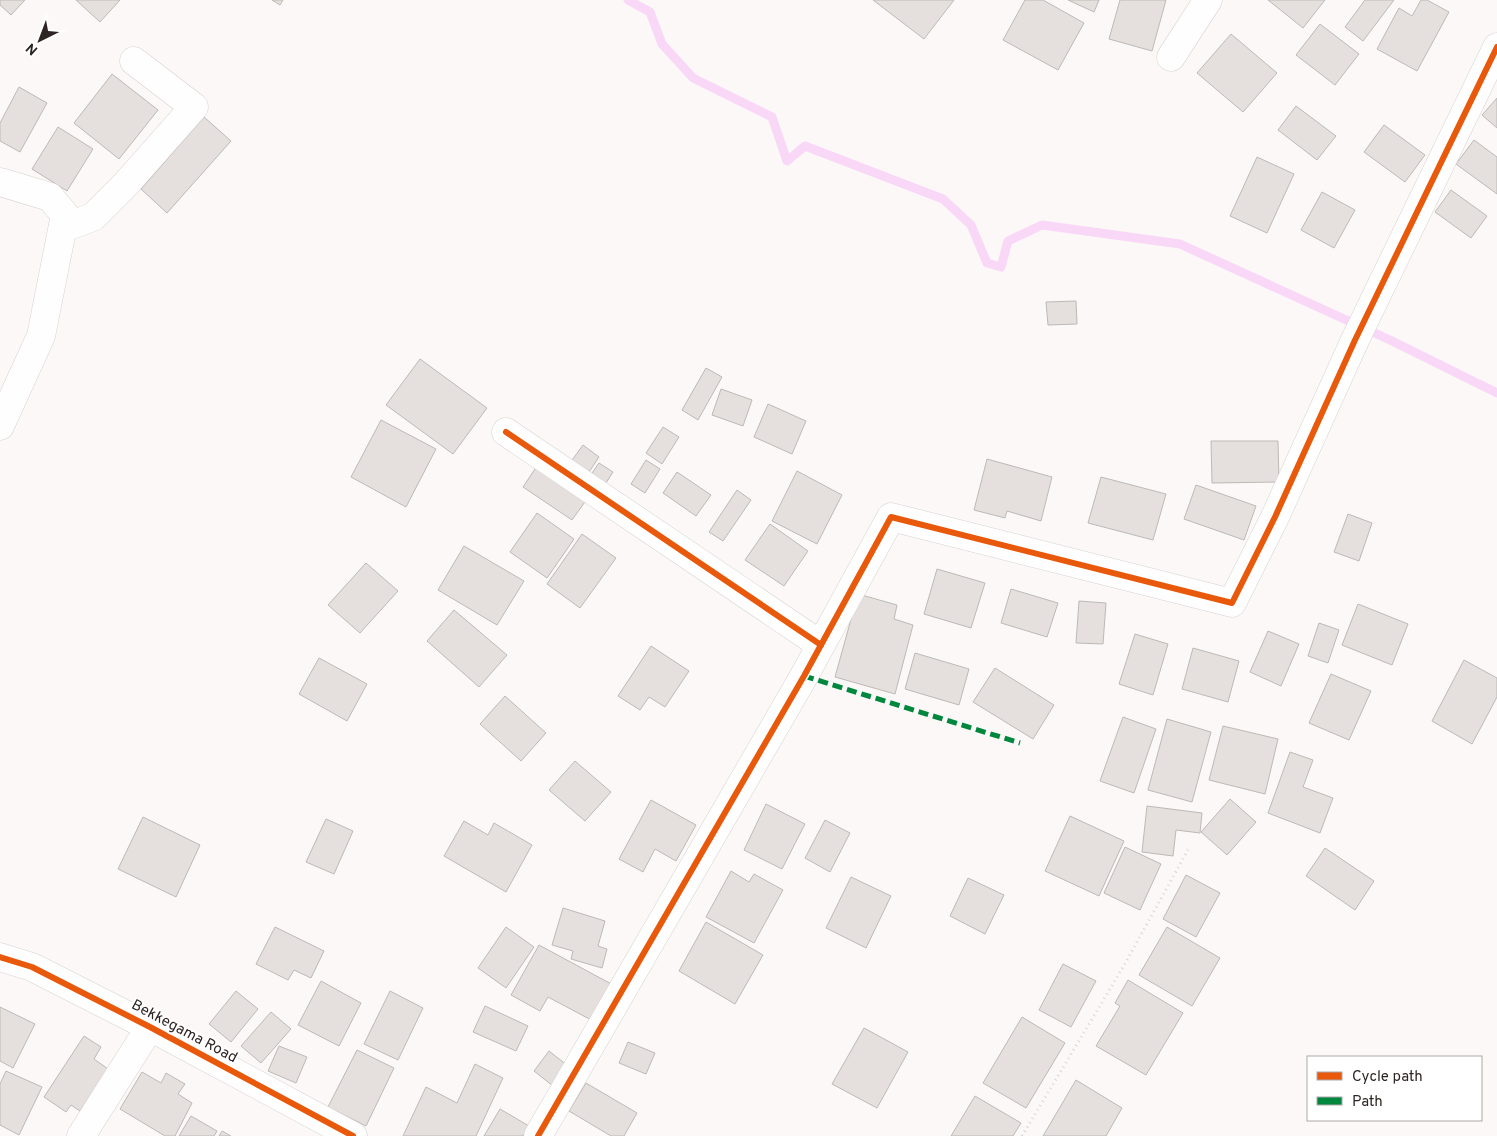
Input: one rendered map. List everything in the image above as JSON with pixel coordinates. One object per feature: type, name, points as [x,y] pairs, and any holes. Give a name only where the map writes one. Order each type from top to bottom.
[{"type":"street","points":[[1171,57],[1208,0]]},
{"type":"street","points":[[538,1136],[804,676],[891,517],[1232,603],[1275,516],[1355,340],[1497,47]]},
{"type":"street","points":[[62,228],[93,217],[125,185],[194,107],[134,61]]},
{"type":"street","points":[[0,182],[50,197],[65,215],[41,336],[0,426]]},
{"type":"street","points":[[506,432],[820,645]]},
{"type":"street","name":"Bekkegama Road","points":[[0,957],[32,967],[150,1027],[353,1136]]},
{"type":"street","points":[[81,1136],[150,1027]]},
{"type":"path","points":[[1022,1136],[1122,969],[1189,848]]},
{"type":"building","points":[[0,0],[25,0],[11,15],[0,5]]},
{"type":"building","points":[[76,0],[120,0],[100,22]]},
{"type":"building","points":[[272,0],[283,0],[280,5]]},
{"type":"building","points":[[873,0],[954,0],[924,39]]},
{"type":"building","points":[[1025,0],[1043,0],[1084,23],[1058,70],[1003,40]]},
{"type":"building","points":[[1068,0],[1099,0],[1094,12]]},
{"type":"building","points":[[1120,0],[1166,0],[1152,51],[1109,39]]},
{"type":"building","points":[[1268,0],[1325,0],[1303,28]]},
{"type":"building","points":[[1365,0],[1394,0],[1363,41],[1345,27]]},
{"type":"building","points":[[1421,0],[1427,0],[1449,12],[1417,71],[1377,49],[1399,8],[1412,16]]},
{"type":"building","points":[[1320,24],[1359,54],[1335,85],[1296,55]]},
{"type":"building","points":[[1231,34],[1277,73],[1243,112],[1197,73]]},
{"type":"building","points":[[112,74],[158,110],[119,159],[74,123]]},
{"type":"building","points":[[19,87],[47,103],[20,152],[0,141],[0,123]]},
{"type":"building","points":[[1497,98],[1497,128],[1482,115]]},
{"type":"building","points":[[1296,106],[1336,136],[1317,160],[1278,130]]},
{"type":"building","points":[[204,117],[231,141],[167,213],[141,189]]},
{"type":"building","points":[[1384,125],[1425,155],[1405,182],[1364,152]]},
{"type":"building","points":[[58,127],[93,149],[67,191],[32,169]]},
{"type":"building","points":[[1474,140],[1497,157],[1497,194],[1456,164]]},
{"type":"building","points":[[1257,157],[1294,174],[1267,233],[1230,216]]},
{"type":"building","points":[[1451,190],[1487,216],[1471,238],[1435,212]]},
{"type":"building","points":[[1322,192],[1355,210],[1334,248],[1301,230]]},
{"type":"building","points":[[1076,301],[1077,324],[1048,325],[1046,302]]},
{"type":"building","points":[[420,359],[487,408],[453,454],[386,405]]},
{"type":"building","points":[[706,368],[722,377],[698,420],[682,410]]},
{"type":"building","points":[[721,389],[752,400],[743,426],[712,415]]},
{"type":"building","points":[[768,404],[806,421],[792,454],[754,437]]},
{"type":"building","points":[[381,420],[436,449],[406,507],[351,477]]},
{"type":"building","points":[[663,427],[679,437],[662,464],[646,453]]},
{"type":"building","points":[[1211,441],[1278,441],[1279,482],[1212,483]]},
{"type":"building","points":[[583,445],[599,457],[587,475],[570,463]]},
{"type":"building","points":[[987,459],[1052,477],[1041,521],[1007,511],[1005,518],[974,510]]},
{"type":"building","points":[[646,460],[660,469],[645,493],[631,484]]},
{"type":"building","points":[[599,463],[613,472],[604,486],[590,476]]},
{"type":"building","points":[[537,466],[587,499],[572,520],[523,487]]},
{"type":"building","points":[[797,471],[842,495],[817,544],[772,521]]},
{"type":"building","points":[[677,472],[711,495],[696,516],[663,493]]},
{"type":"building","points":[[1101,477],[1166,494],[1153,540],[1088,523]]},
{"type":"building","points":[[1196,485],[1256,506],[1244,540],[1184,519]]},
{"type":"building","points":[[737,490],[751,500],[723,541],[709,532]]},
{"type":"building","points":[[537,513],[574,539],[547,578],[510,552]]},
{"type":"building","points":[[1348,514],[1372,523],[1359,561],[1334,552]]},
{"type":"building","points":[[770,524],[808,551],[784,586],[745,560]]},
{"type":"building","points":[[582,534],[616,558],[580,608],[547,584]]},
{"type":"building","points":[[464,546],[524,581],[497,625],[438,590]]},
{"type":"building","points":[[366,563],[398,591],[360,633],[328,605]]},
{"type":"building","points":[[937,569],[985,583],[971,628],[924,614]]},
{"type":"building","points":[[1011,589],[1058,603],[1047,637],[1001,623]]},
{"type":"building","points":[[858,594],[897,605],[894,619],[913,625],[895,694],[835,677]]},
{"type":"building","points":[[1079,601],[1106,603],[1103,644],[1076,643]]},
{"type":"building","points":[[1358,604],[1408,624],[1392,665],[1342,645]]},
{"type":"building","points":[[454,610],[507,655],[479,687],[427,641]]},
{"type":"building","points":[[1319,623],[1339,630],[1328,663],[1308,656]]},
{"type":"building","points":[[1268,631],[1299,644],[1281,686],[1250,672]]},
{"type":"building","points":[[1135,634],[1168,644],[1153,695],[1119,684]]},
{"type":"building","points":[[651,646],[689,671],[665,707],[649,697],[640,710],[618,696]]},
{"type":"building","points":[[1193,648],[1239,661],[1228,702],[1182,689]]},
{"type":"building","points":[[915,653],[969,669],[959,705],[905,689]]},
{"type":"building","points":[[319,658],[367,684],[347,721],[299,694]]},
{"type":"building","points":[[1464,660],[1497,678],[1497,697],[1472,744],[1432,721]]},
{"type":"building","points":[[995,668],[1054,705],[1033,739],[973,702]]},
{"type":"building","points":[[1331,674],[1371,691],[1349,740],[1309,723]]},
{"type":"building","points":[[505,696],[546,733],[521,761],[480,724]]},
{"type":"building","points":[[1123,717],[1156,729],[1134,793],[1100,781]]},
{"type":"building","points":[[1167,719],[1211,732],[1192,802],[1148,790]]},
{"type":"building","points":[[1223,726],[1278,739],[1265,794],[1209,780]]},
{"type":"building","points":[[1290,752],[1313,760],[1303,787],[1333,798],[1320,833],[1268,813]]},
{"type":"building","points":[[575,761],[611,792],[585,821],[549,790]]},
{"type":"building","points":[[1230,799],[1256,822],[1227,855],[1201,832]]},
{"type":"building","points":[[651,800],[696,825],[676,861],[655,849],[643,872],[619,859]]},
{"type":"building","points":[[766,804],[805,824],[782,869],[744,850]]},
{"type":"building","points":[[1147,806],[1202,813],[1200,833],[1176,830],[1173,856],[1142,852]]},
{"type":"building","points":[[1070,816],[1124,841],[1099,896],[1045,871]]},
{"type":"building","points":[[143,817],[200,845],[176,897],[118,869]]},
{"type":"building","points":[[326,819],[353,831],[334,874],[306,862]]},
{"type":"building","points":[[825,820],[850,833],[830,872],[805,858]]},
{"type":"building","points":[[464,821],[488,835],[494,823],[532,845],[506,892],[444,856]]},
{"type":"building","points":[[1125,847],[1161,864],[1140,910],[1104,893]]},
{"type":"building","points":[[1325,848],[1374,881],[1355,910],[1306,876]]},
{"type":"building","points":[[731,871],[749,882],[754,874],[783,890],[754,943],[706,917]]},
{"type":"building","points":[[1186,875],[1220,893],[1196,937],[1163,919]]},
{"type":"building","points":[[851,877],[891,896],[866,948],[826,928]]},
{"type":"building","points":[[968,878],[1004,895],[985,934],[950,916]]},
{"type":"building","points":[[563,908],[605,921],[598,946],[607,949],[602,968],[571,959],[573,951],[552,945]]},
{"type":"building","points":[[706,922],[763,955],[735,1004],[679,971]]},
{"type":"building","points":[[275,927],[324,951],[311,978],[294,970],[288,980],[256,964]]},
{"type":"building","points":[[506,927],[534,947],[506,988],[478,968]]},
{"type":"building","points":[[1167,927],[1220,958],[1192,1006],[1139,975]]},
{"type":"building","points":[[539,945],[615,986],[595,1022],[548,997],[540,1011],[511,995]]},
{"type":"building","points":[[1063,964],[1096,981],[1071,1027],[1039,1010]]},
{"type":"building","points":[[1128,980],[1183,1013],[1146,1075],[1096,1046],[1120,1006],[1115,1003]]},
{"type":"building","points":[[321,981],[361,1003],[339,1046],[298,1025]]},
{"type":"building","points":[[236,991],[258,1009],[231,1042],[209,1024]]},
{"type":"building","points":[[390,991],[423,1008],[398,1060],[364,1044]]},
{"type":"building","points":[[485,1006],[528,1026],[516,1051],[473,1032]]},
{"type":"building","points":[[0,1007],[35,1024],[13,1068],[0,1061]]},
{"type":"building","points":[[271,1012],[291,1029],[261,1063],[241,1046]]},
{"type":"building","points":[[1022,1017],[1065,1043],[1026,1108],[983,1083]]},
{"type":"building","points":[[864,1028],[908,1052],[877,1108],[832,1084]]},
{"type":"building","points":[[84,1036],[101,1047],[94,1059],[108,1069],[80,1111],[71,1105],[66,1112],[44,1097]]},
{"type":"building","points":[[628,1042],[655,1053],[646,1074],[619,1063]]},
{"type":"building","points":[[279,1046],[307,1057],[296,1083],[268,1071]]},
{"type":"building","points":[[357,1050],[394,1068],[366,1126],[328,1107]]},
{"type":"building","points":[[549,1051],[568,1066],[553,1086],[534,1071]]},
{"type":"building","points":[[475,1064],[503,1078],[476,1136],[403,1136],[426,1087],[457,1103]]},
{"type":"building","points":[[6,1071],[42,1087],[19,1135],[0,1125],[0,1084]]},
{"type":"building","points":[[142,1072],[161,1083],[166,1073],[185,1084],[178,1094],[192,1103],[175,1136],[165,1136],[120,1109]]},
{"type":"building","points":[[1076,1080],[1122,1108],[1106,1136],[1043,1136]]},
{"type":"building","points":[[586,1083],[637,1113],[624,1136],[611,1136],[569,1111]]},
{"type":"building","points":[[975,1096],[1021,1123],[1013,1136],[951,1136]]},
{"type":"building","points":[[500,1109],[529,1126],[523,1136],[484,1136]]},
{"type":"building","points":[[191,1116],[217,1131],[214,1136],[179,1136]]},
{"type":"building","points":[[222,1131],[231,1136],[219,1136]]},
{"type":"waterway","points":[[628,0],[650,12],[662,44],[693,78],[772,117],[787,161],[805,146],[943,199],[971,225],[987,263],[1001,267],[1008,241],[1042,225],[1180,244],[1390,340],[1497,393]]},
{"type":"marked path","points":[[804,676],[1020,743]]},
{"type":"cycle path","points":[[538,1136],[804,676],[891,517],[1232,603],[1275,517],[1355,340],[1497,47]]},
{"type":"cycle path","points":[[506,432],[821,645]]},
{"type":"cycle path","points":[[0,957],[32,967],[150,1027],[353,1136]]}]
